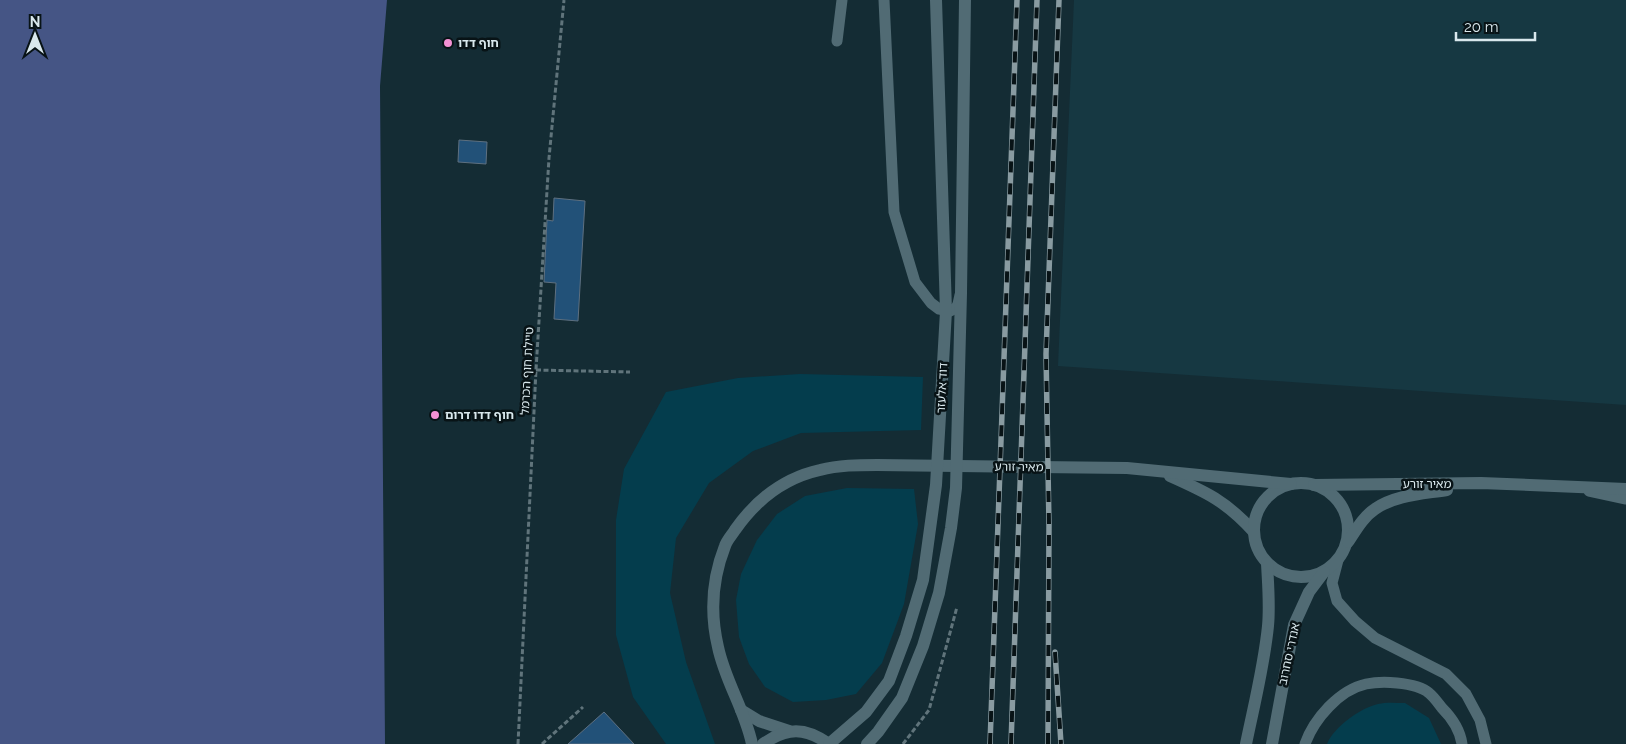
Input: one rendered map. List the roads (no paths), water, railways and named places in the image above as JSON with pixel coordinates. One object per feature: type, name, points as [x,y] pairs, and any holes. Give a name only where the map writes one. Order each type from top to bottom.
[{"type":"street","name":"דוד אלעזר","points":[[829,744],[866,712],[889,681],[906,636],[923,580],[936,485],[946,311],[936,0]]},
{"type":"street","name":"דוד אלעזר","points":[[866,744],[878,732],[902,698],[924,646],[939,593],[956,488],[965,0]]},
{"type":"street","name":"מאיר זורע","points":[[742,710],[727,680],[718,647],[712,608],[716,576],[725,544],[743,519],[768,494],[789,481],[820,470],[851,465],[877,465],[1127,468],[1291,484]]},
{"type":"street","name":"מאיר זורע","points":[[1160,472],[1205,492],[1220,501],[1238,515],[1254,532]]},
{"type":"street","name":"מאיר זורע","points":[[1346,546],[1359,524],[1375,509],[1395,499],[1481,483]]},
{"type":"street","name":"מאיר זורע","points":[[1314,485],[1481,483],[1626,489]]},
{"type":"street","points":[[1291,484],[1314,485],[1328,491],[1339,502],[1346,515],[1348,530],[1346,546],[1338,560],[1326,571],[1311,577],[1294,577],[1279,572],[1267,563],[1260,554],[1255,543],[1255,519],[1260,506],[1268,496],[1279,489],[1291,484]]},
{"type":"street","name":"אנדרי סחרוב","points":[[1246,744],[1264,659],[1268,625],[1267,563]]},
{"type":"street","name":"אנדרי סחרוב","points":[[1272,744],[1294,625],[1308,592],[1326,571]]},
{"type":"street","points":[[742,710],[759,721],[789,731],[803,731],[817,736],[829,744]]},
{"type":"street","points":[[742,710],[752,744]]},
{"type":"street","points":[[763,744],[775,736],[789,731]]},
{"type":"lane","points":[[837,41],[842,0]]},
{"type":"lane","points":[[884,0],[894,212],[915,282],[931,303],[939,309],[946,311],[956,308],[961,293]]},
{"type":"lane","points":[[1570,487],[1626,499]]},
{"type":"lane","points":[[1338,560],[1332,582],[1337,601],[1355,621],[1375,638],[1406,652],[1446,674],[1466,694],[1480,720],[1486,744]]},
{"type":"lane","points":[[1305,744],[1310,732],[1327,708],[1346,693],[1365,684],[1385,682],[1409,684],[1428,692],[1448,714],[1461,734],[1462,744]]},
{"type":"railway","points":[[990,744],[1017,0]]},
{"type":"railway","points":[[1011,744],[1037,0]]},
{"type":"railway","points":[[1048,744],[1049,525],[1046,354],[1059,0]]},
{"type":"railway","points":[[1055,652],[1061,744]]},
{"type":"place","name":"חוף דדו","points":[[448,43]]},
{"type":"place","name":"חוף דדו דרום","points":[[435,415]]}]
